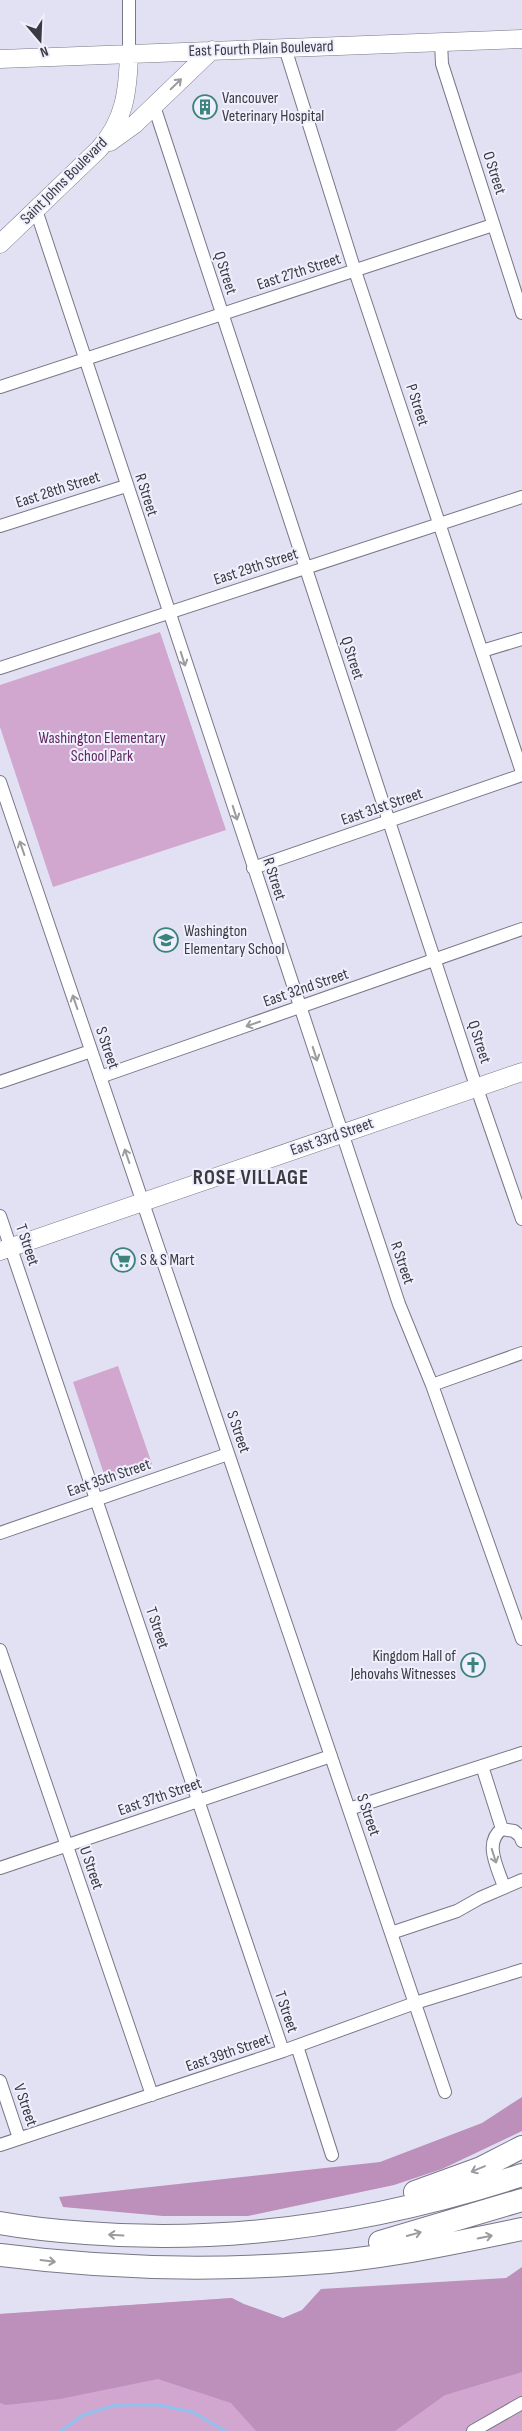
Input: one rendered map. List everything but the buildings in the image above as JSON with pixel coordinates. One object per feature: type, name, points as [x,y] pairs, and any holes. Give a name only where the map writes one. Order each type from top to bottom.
[{"type":"highway","points":[[164,2237],[307,2219],[373,2204],[450,2180],[522,2148]]},
{"type":"highway","points":[[0,2223],[50,2230],[164,2237],[201,2237],[317,2226],[428,2203],[522,2175]]},
{"type":"highway","points":[[193,2268],[297,2257],[388,2241],[522,2200]]},
{"type":"highway","points":[[0,2255],[119,2267],[193,2268],[303,2264],[436,2247],[522,2229]]},
{"type":"street","points":[[128,54],[129,0]]},
{"type":"street","name":"East Fourth Plain Boulevard","points":[[0,59],[522,39]]},
{"type":"street","name":"O Street","points":[[441,42],[442,64],[522,313]]},
{"type":"street","name":"P Street","points":[[285,48],[355,271],[522,774]]},
{"type":"street","points":[[99,149],[135,124],[212,50]]},
{"type":"street","name":"Saint Johns Boulevard","points":[[0,244],[99,149],[113,131],[123,110],[128,86],[128,54]]},
{"type":"street","name":"Q Street","points":[[154,106],[477,1088],[522,1218]]},
{"type":"street","name":"R Street","points":[[36,210],[341,1134],[399,1304],[432,1385],[522,1636]]},
{"type":"street","name":"East 27th Street","points":[[0,387],[493,225]]},
{"type":"street","name":"East 28th Street","points":[[0,526],[126,486]]},
{"type":"street","name":"East 29th Street","points":[[0,668],[522,497]]},
{"type":"street","points":[[482,651],[522,639]]},
{"type":"street","name":"East 31st Street","points":[[253,868],[522,774]]},
{"type":"street","name":"S Street","points":[[0,782],[4,806],[100,1077],[445,2092]]},
{"type":"street","name":"East 32nd Street","points":[[100,1077],[522,929]]},
{"type":"street","points":[[0,1082],[91,1051]]},
{"type":"street","name":"East 33rd Street","points":[[5,1249],[522,1072]]},
{"type":"street","name":"T Street","points":[[0,1216],[5,1249],[96,1500],[283,2051]]},
{"type":"street","points":[[432,1385],[522,1354]]},
{"type":"street","name":"East 35th Street","points":[[0,1533],[228,1454]]},
{"type":"street","name":"U Street","points":[[0,1650],[152,2095]]},
{"type":"street","points":[[349,1809],[522,1753]]},
{"type":"street","name":"East 37th Street","points":[[0,1868],[331,1756]]},
{"type":"street","points":[[482,1766],[502,1829]]},
{"type":"street","points":[[502,1829],[514,1831],[520,1836],[522,1841]]},
{"type":"street","points":[[502,1829],[495,1835],[492,1845],[504,1887]]},
{"type":"street","points":[[391,1933],[457,1912],[504,1887],[522,1880]]},
{"type":"street","name":"East 39th Street","points":[[0,2145],[283,2051],[415,2003],[522,1970]]},
{"type":"street","name":"T Street","points":[[297,2046],[332,2155]]},
{"type":"street","name":"V Street","points":[[0,2081],[19,2138]]},
{"type":"street","points":[[474,2431],[522,2403]]},
{"type":"green space","name":"Washington Elementary School Park","points":[[160,632],[226,830],[53,887],[0,727],[0,685]]},
{"type":"green space","points":[[118,1366],[152,1464],[106,1480],[73,1382]]},
{"type":"green space","points":[[232,2298],[248,2342],[522,2321],[522,2431],[0,2431],[0,2314]]},
{"type":"shaded area","points":[[522,2097],[522,2131],[442,2169],[394,2185],[248,2216],[163,2216],[63,2207],[59,2197],[380,2162],[482,2123]]},
{"type":"shaded area","points":[[522,2267],[522,2372],[445,2395],[395,2431],[256,2431],[231,2403],[158,2379],[60,2399],[6,2405],[0,2403],[0,2314],[232,2298],[283,2318],[302,2310],[321,2289],[506,2278]]},
{"type":"waterway","points":[[61,2431],[83,2415],[116,2405],[158,2405],[193,2412],[225,2431]]},
{"type":"place","name":"Vancouver Veterinary Hospital","points":[[205,107]]},
{"type":"place","name":"Washington Elementary School","points":[[166,940]]},
{"type":"place","name":"S & S Mart","points":[[123,1260]]},
{"type":"place","name":"Kingdom Hall of Jehovahs Witnesses","points":[[473,1665]]},
{"type":"district","name":"ROSE VILLAGE","points":[[251,1177]]}]
